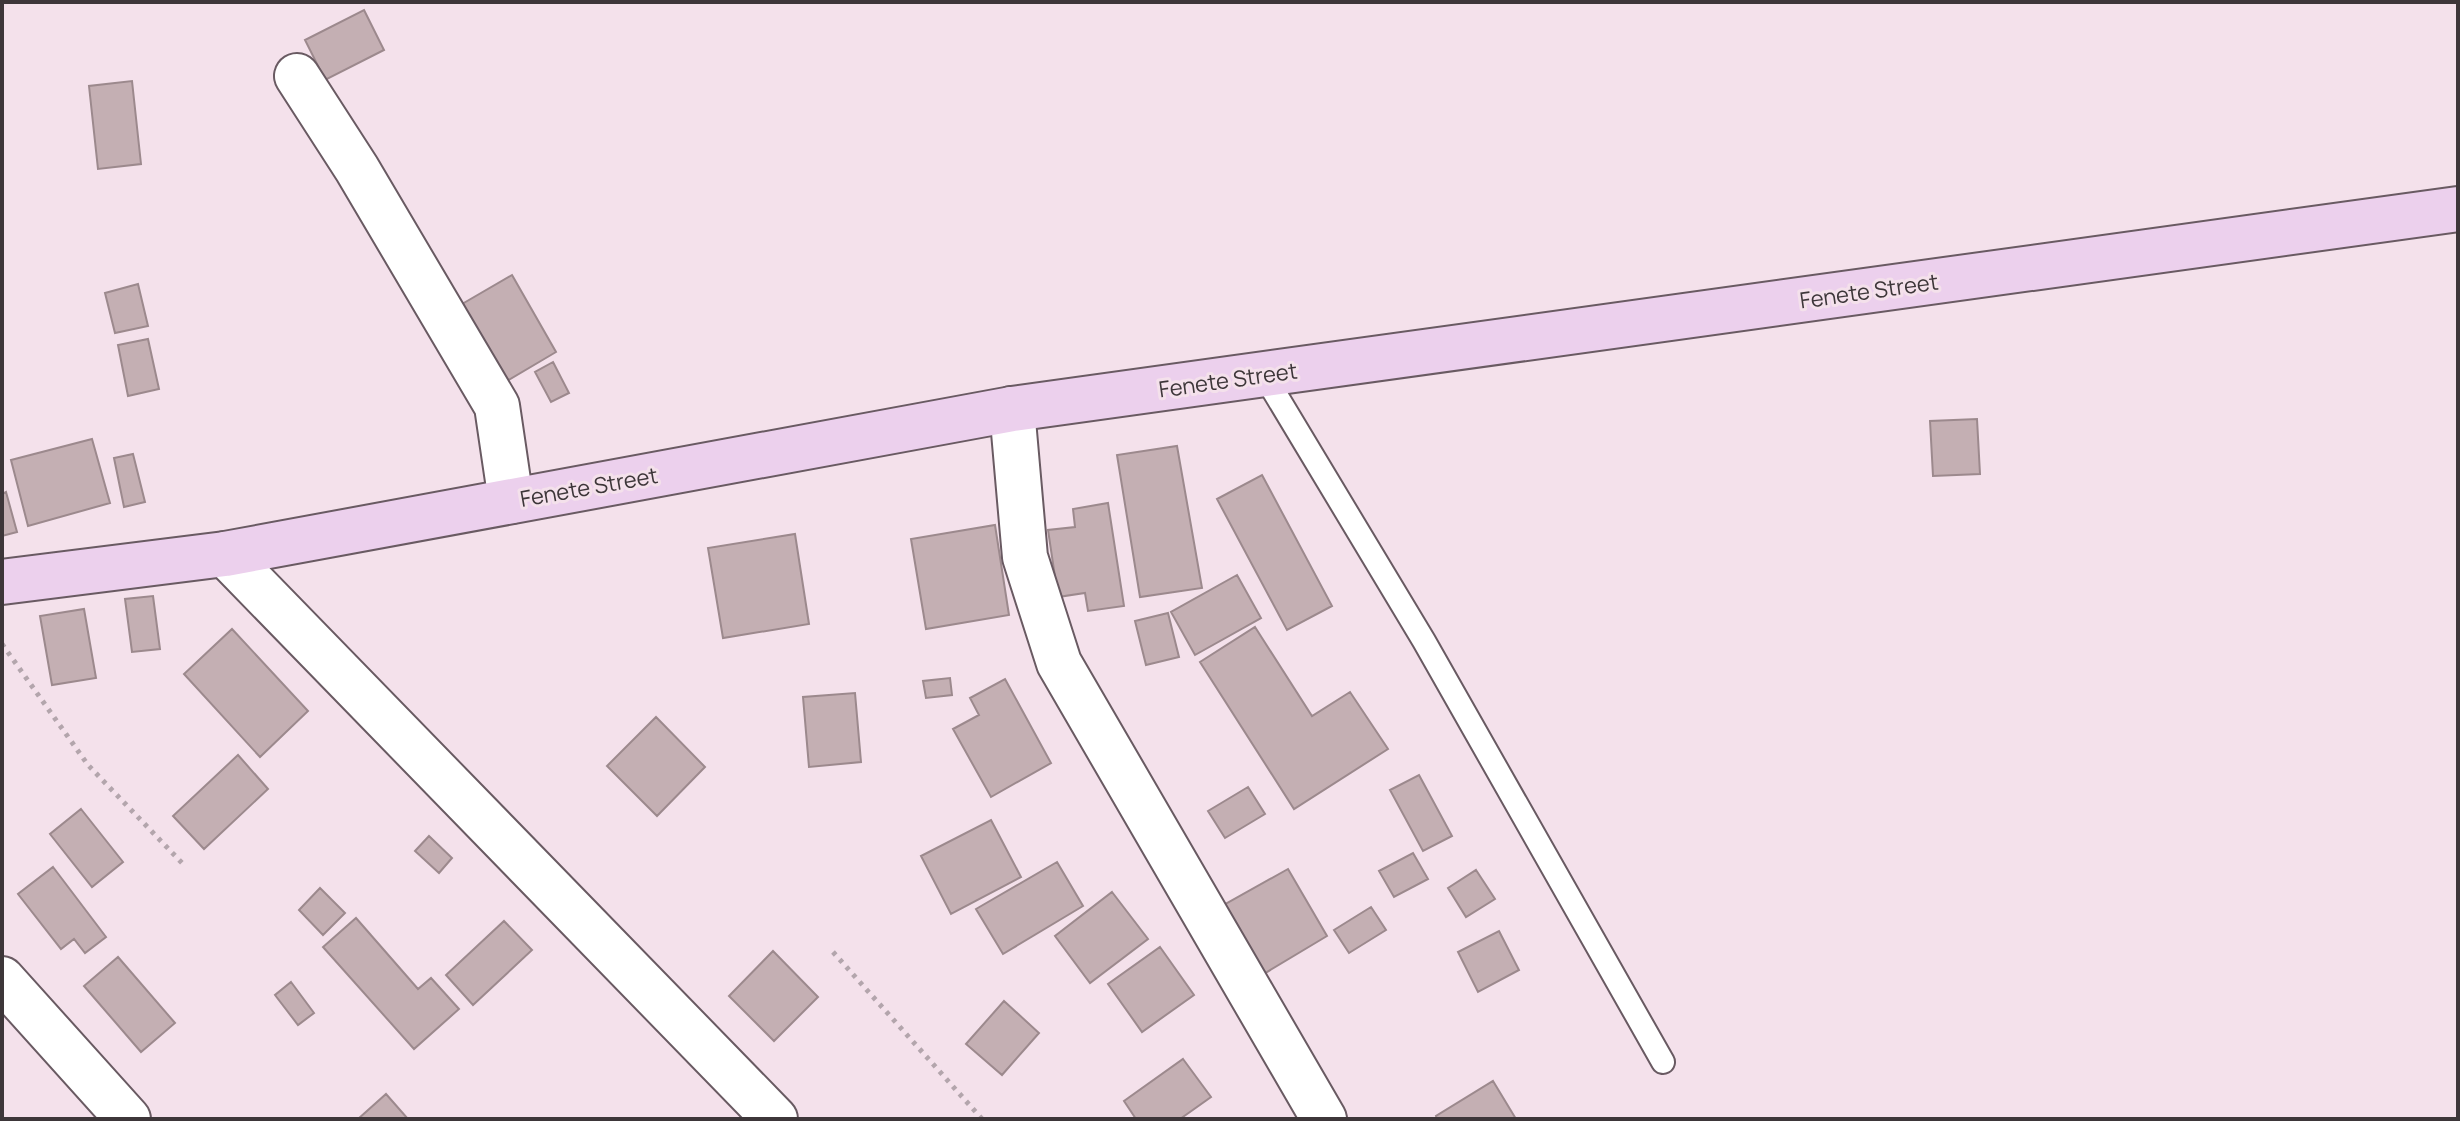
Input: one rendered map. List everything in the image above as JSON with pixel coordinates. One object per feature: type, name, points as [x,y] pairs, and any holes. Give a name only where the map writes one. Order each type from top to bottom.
[{"type":"main road","name":"Fenete Street","points":[[2,582],[225,554],[1012,409],[2458,209]]},
{"type":"street","points":[[297,76],[357,169],[497,406],[511,501]]},
{"type":"street","points":[[1012,409],[1025,557],[1059,663],[1324,1119]]},
{"type":"street","points":[[225,554],[775,1119]]},
{"type":"street","points":[[2,979],[128,1119]]},
{"type":"lane","points":[[1264,375],[1424,641],[1663,1062]]},
{"type":"path","points":[[2,644],[88,765],[183,864]]},
{"type":"path","points":[[833,952],[982,1119]]},
{"type":"building","points":[[364,10],[384,50],[325,80],[305,40]]},
{"type":"building","points":[[132,81],[141,164],[98,169],[89,86]]},
{"type":"building","points":[[512,275],[556,352],[495,388],[450,311]]},
{"type":"building","points":[[138,284],[148,326],[115,333],[105,293]]},
{"type":"building","points":[[148,339],[159,389],[128,396],[118,345]]},
{"type":"building","points":[[553,362],[569,393],[551,402],[535,372]]},
{"type":"building","points":[[1977,419],[1980,474],[1933,476],[1930,421]]},
{"type":"building","points":[[92,439],[110,503],[28,526],[11,460]]},
{"type":"building","points":[[1177,446],[1202,588],[1140,597],[1117,455]]},
{"type":"building","points":[[133,454],[145,502],[124,507],[114,458]]},
{"type":"building","points":[[1262,475],[1332,606],[1287,630],[1217,499]]},
{"type":"building","points":[[6,492],[17,532],[2,536],[2,494]]},
{"type":"building","points":[[1108,503],[1124,606],[1088,611],[1085,593],[1058,597],[1048,530],[1075,527],[1073,509]]},
{"type":"building","points":[[995,525],[1009,615],[926,629],[911,539]]},
{"type":"building","points":[[795,534],[809,624],[723,638],[708,548]]},
{"type":"building","points":[[1237,575],[1261,618],[1195,655],[1171,612]]},
{"type":"building","points":[[153,596],[160,649],[132,652],[125,599]]},
{"type":"building","points":[[84,609],[96,678],[52,685],[40,616]]},
{"type":"building","points":[[1168,613],[1179,657],[1146,665],[1135,621]]},
{"type":"building","points":[[1255,627],[1312,716],[1350,692],[1388,749],[1294,809],[1200,662]]},
{"type":"building","points":[[232,629],[308,711],[260,757],[184,674]]},
{"type":"building","points":[[950,678],[952,695],[926,698],[923,681]]},
{"type":"building","points":[[1005,679],[1051,763],[991,797],[953,729],[979,715],[970,698]]},
{"type":"building","points":[[855,693],[861,762],[809,767],[803,697]]},
{"type":"building","points":[[656,717],[705,767],[657,816],[607,766]]},
{"type":"building","points":[[238,755],[268,789],[204,849],[173,816]]},
{"type":"building","points":[[1419,775],[1452,836],[1423,851],[1390,790]]},
{"type":"building","points":[[1248,787],[1265,814],[1225,838],[1208,811]]},
{"type":"building","points":[[81,809],[123,862],[92,887],[50,834]]},
{"type":"building","points":[[991,820],[1021,877],[951,914],[921,856]]},
{"type":"building","points":[[429,836],[452,858],[439,873],[415,851]]},
{"type":"building","points":[[1413,853],[1428,879],[1394,897],[1379,871]]},
{"type":"building","points":[[1057,862],[1083,906],[1003,954],[976,909]]},
{"type":"building","points":[[53,867],[106,937],[85,953],[74,939],[61,949],[18,894]]},
{"type":"building","points":[[1288,869],[1327,936],[1262,975],[1222,906]]},
{"type":"building","points":[[1476,870],[1495,899],[1466,917],[1448,888]]},
{"type":"building","points":[[320,888],[345,913],[323,935],[299,910]]},
{"type":"building","points":[[1112,892],[1148,939],[1090,983],[1055,936]]},
{"type":"building","points":[[1371,907],[1386,930],[1349,953],[1334,930]]},
{"type":"building","points":[[356,918],[418,989],[431,978],[459,1009],[414,1049],[323,947]]},
{"type":"building","points":[[504,921],[532,950],[473,1005],[446,975]]},
{"type":"building","points":[[1499,931],[1519,970],[1478,992],[1458,952]]},
{"type":"building","points":[[1160,947],[1194,995],[1142,1032],[1108,984]]},
{"type":"building","points":[[773,951],[818,997],[774,1041],[729,996]]},
{"type":"building","points":[[118,957],[175,1023],[141,1052],[84,986]]},
{"type":"building","points":[[291,982],[314,1013],[298,1025],[275,995]]},
{"type":"building","points":[[1004,1001],[1039,1033],[1002,1075],[966,1044]]},
{"type":"building","points":[[1183,1059],[1211,1097],[1180,1119],[1136,1119],[1124,1101]]},
{"type":"building","points":[[1493,1081],[1516,1119],[1437,1119],[1436,1116]]},
{"type":"building","points":[[386,1094],[408,1119],[358,1119]]}]
